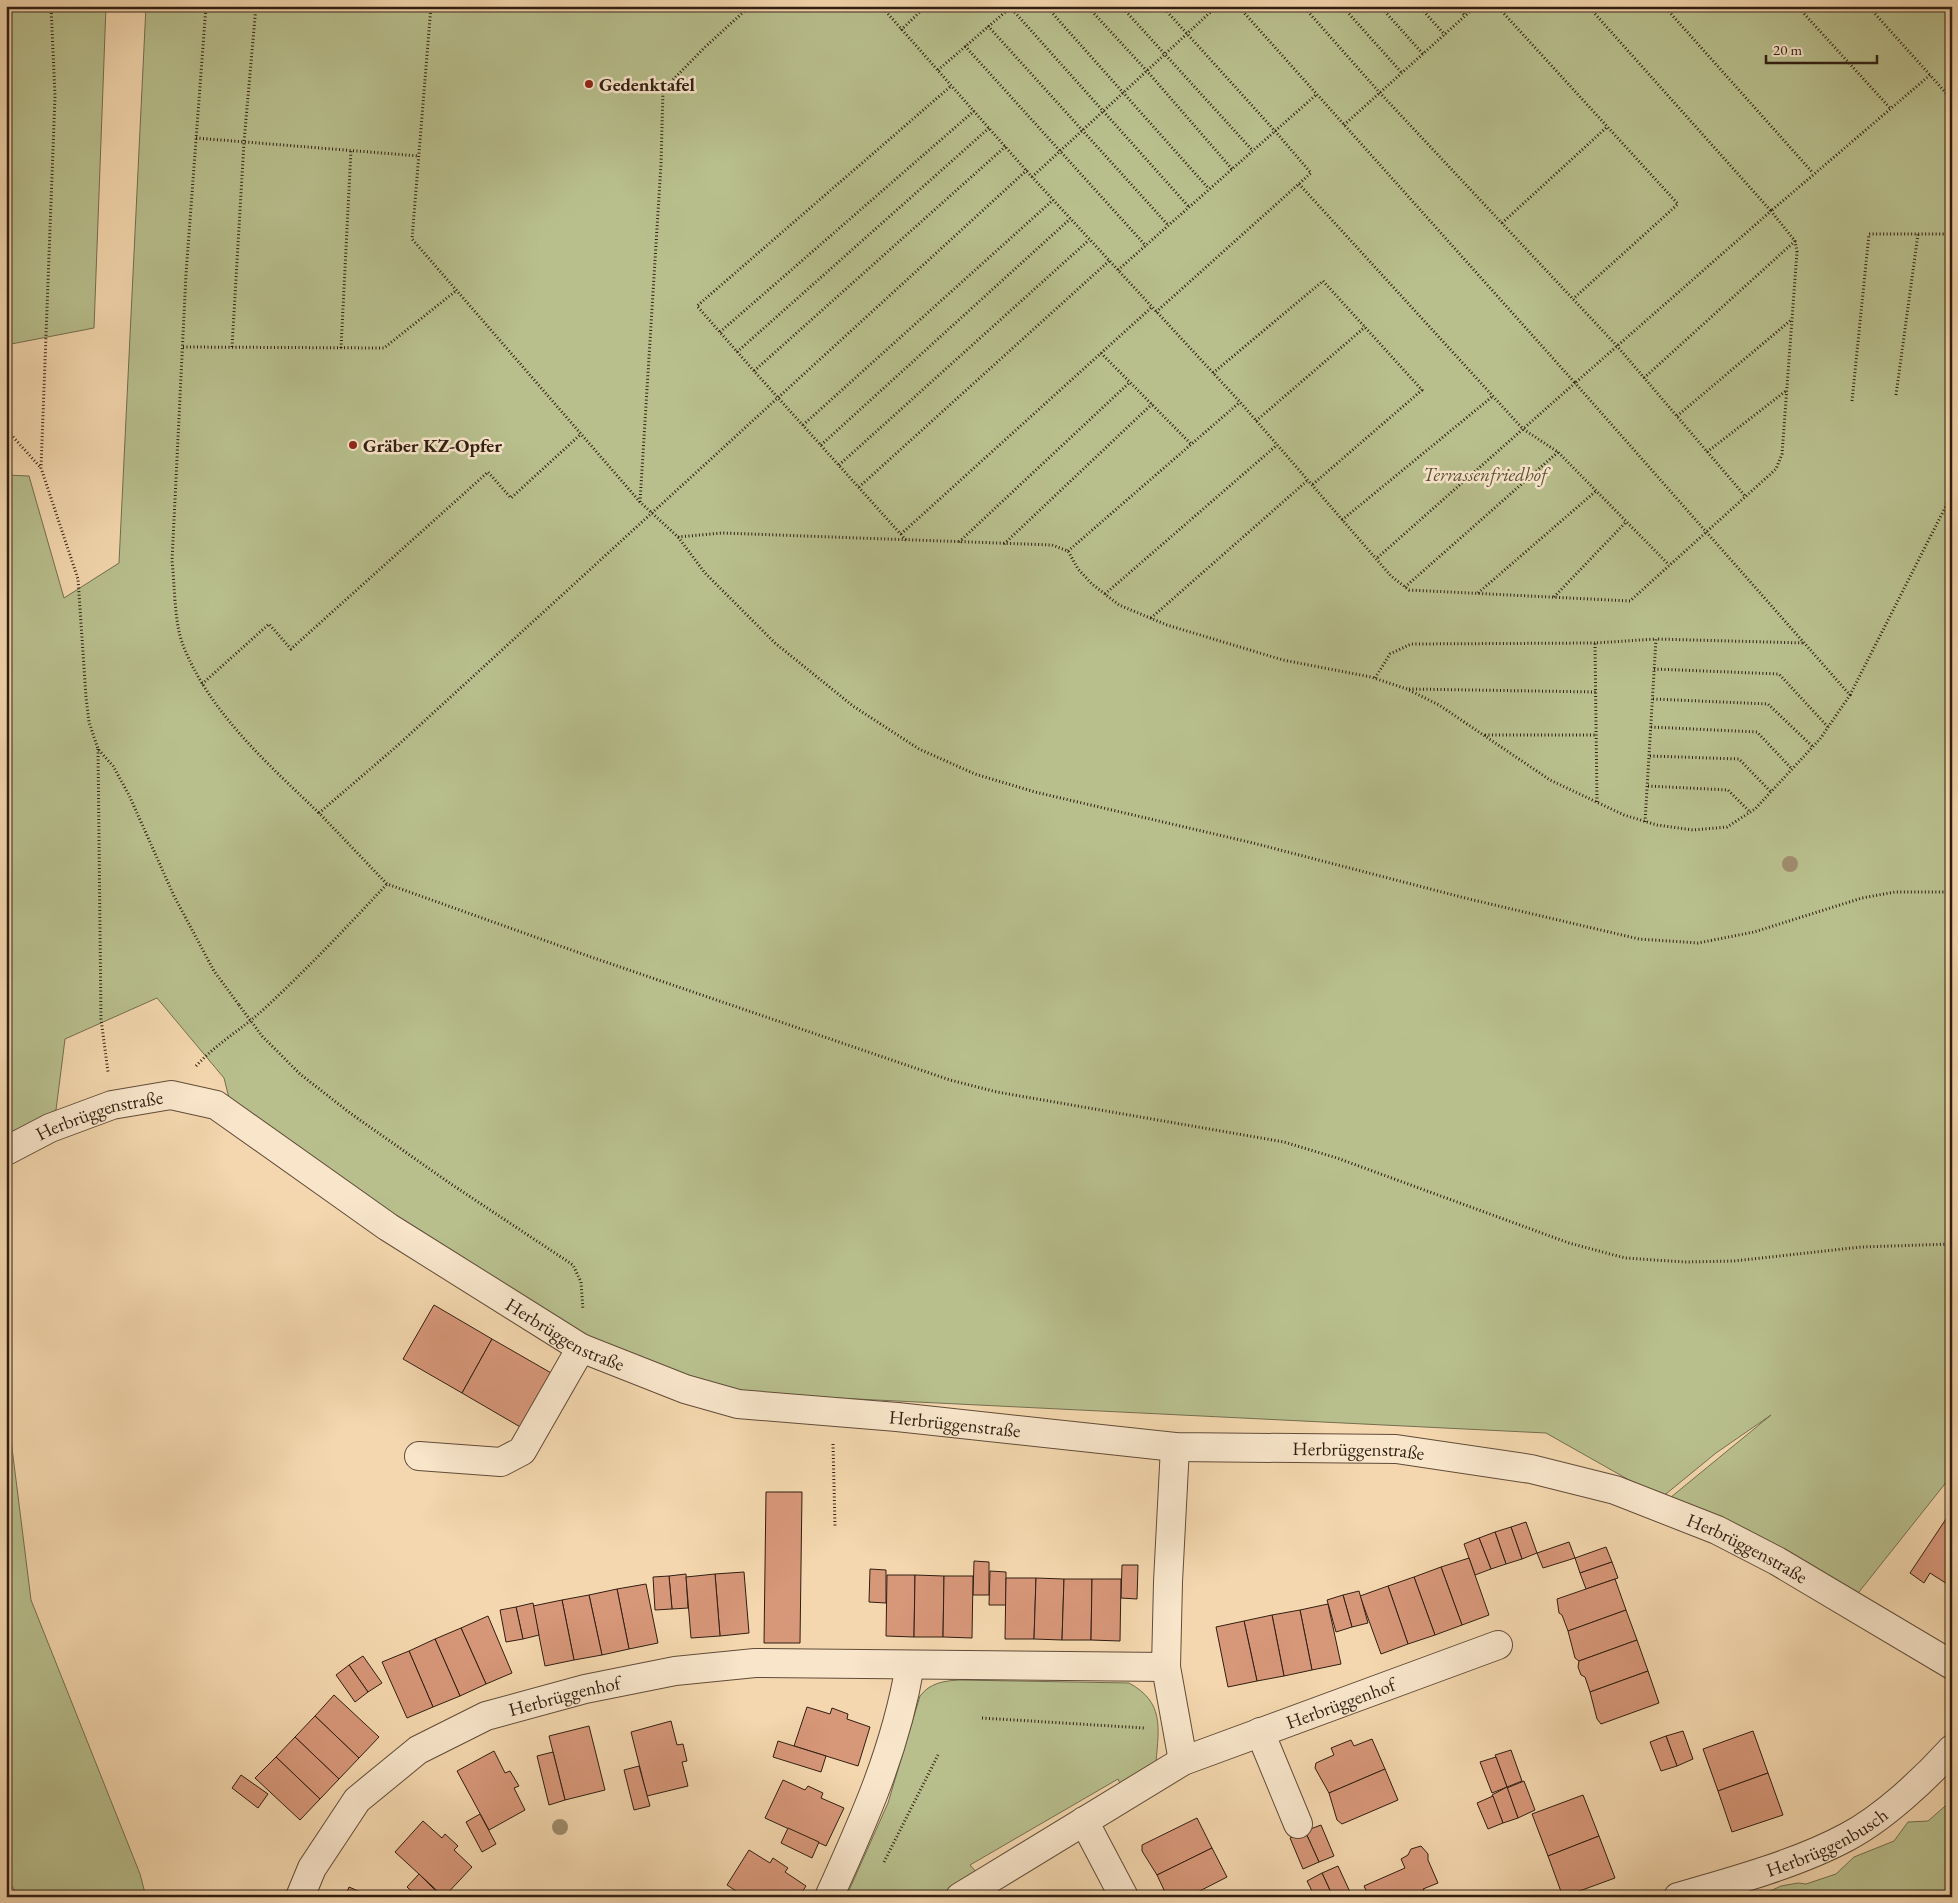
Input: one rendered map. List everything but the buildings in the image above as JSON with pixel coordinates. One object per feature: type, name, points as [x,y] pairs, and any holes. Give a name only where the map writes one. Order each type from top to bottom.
[{"type":"street","name":"Herbrüggenstraße","points":[[6,1151],[50,1128],[112,1105],[171,1095],[216,1105],[388,1227],[581,1348],[685,1389],[738,1404],[897,1416],[1175,1447],[1396,1449],[1531,1469],[1615,1490],[1716,1530],[1768,1556],[1952,1665]]},
{"type":"street","points":[[419,1456],[501,1462],[522,1451],[581,1348]]},
{"type":"street","points":[[1175,1447],[1166,1667],[1183,1761]]},
{"type":"street","name":"Herbrüggenhof","points":[[960,1897],[1183,1761],[1498,1645]]},
{"type":"street","name":"Herbrüggenhof","points":[[300,1897],[312,1868],[357,1800],[418,1750],[486,1716],[585,1689],[675,1671],[755,1663],[1166,1667]]},
{"type":"street","points":[[829,1897],[872,1804],[903,1708],[910,1665]]},
{"type":"street","points":[[1260,1732],[1298,1824]]},
{"type":"street","name":"Herbrüggenbusch","points":[[1678,1897],[1746,1876],[1821,1849],[1848,1836],[1882,1813],[1952,1750]]},
{"type":"street","points":[[1084,1821],[1124,1897]]},
{"type":"path","points":[[51,6],[55,96],[41,468],[78,579],[86,697],[89,722],[98,749],[101,1019],[112,1105]]},
{"type":"path","points":[[206,6],[183,346],[172,561],[182,643],[202,684],[262,758],[319,813],[387,884],[582,954],[950,1080],[997,1092],[1284,1142],[1337,1158],[1569,1243],[1626,1258],[1685,1262],[1734,1261],[1861,1247],[1952,1244]]},
{"type":"path","points":[[232,347],[244,142],[256,6]]},
{"type":"path","points":[[431,6],[412,239],[640,502],[678,537],[705,572],[775,643],[853,706],[919,749],[975,774],[1034,792],[1254,843],[1469,900],[1639,939],[1698,943],[1754,932],[1862,898],[1896,892],[1952,892]]},
{"type":"path","points":[[640,502],[661,164],[663,90],[704,48],[750,6]]},
{"type":"path","points":[[881,6],[1089,240],[1240,402],[1392,576],[1410,590],[1630,601],[1776,469],[1782,454],[1797,252],[1795,241],[1771,211],[1588,6]]},
{"type":"path","points":[[901,30],[926,6]]},
{"type":"path","points":[[1046,6],[1210,189]]},
{"type":"path","points":[[1087,6],[1147,71],[1232,169]]},
{"type":"path","points":[[1121,6],[1253,150]]},
{"type":"path","points":[[1156,312],[1310,173],[1276,131],[1162,6]]},
{"type":"path","points":[[1032,177],[1217,6]]},
{"type":"path","points":[[1238,6],[1575,383],[1850,695]]},
{"type":"path","points":[[1303,6],[1380,93],[1617,346],[1745,496]]},
{"type":"path","points":[[1342,6],[1402,73]]},
{"type":"path","points":[[1380,6],[1423,54]]},
{"type":"path","points":[[1419,6],[1445,35]]},
{"type":"path","points":[[1456,6],[1465,16]]},
{"type":"path","points":[[1344,125],[1476,6]]},
{"type":"path","points":[[1498,6],[1678,204],[1573,299]]},
{"type":"path","points":[[1664,6],[1813,173]]},
{"type":"path","points":[[1797,6],[1890,108]]},
{"type":"path","points":[[1868,6],[1952,100]]},
{"type":"path","points":[[938,70],[1011,7],[1102,112],[1189,207]]},
{"type":"path","points":[[988,26],[1084,130],[1168,226]]},
{"type":"path","points":[[965,46],[1146,246]]},
{"type":"path","points":[[1376,559],[1813,173],[1930,75]]},
{"type":"path","points":[[907,540],[697,306],[952,86]]},
{"type":"path","points":[[1118,270],[1316,94]]},
{"type":"path","points":[[720,332],[974,111]]},
{"type":"path","points":[[1502,223],[1607,127]]},
{"type":"path","points":[[737,352],[989,128]]},
{"type":"path","points":[[196,138],[419,156]]},
{"type":"path","points":[[754,371],[1006,146]]},
{"type":"path","points":[[341,348],[351,150]]},
{"type":"path","points":[[319,813],[404,740],[1027,170]]},
{"type":"path","points":[[1299,184],[1523,429],[1558,452],[1669,565]]},
{"type":"path","points":[[803,425],[1053,200]]},
{"type":"path","points":[[821,445],[1070,219]]},
{"type":"path","points":[[1852,401],[1869,234],[1952,234]]},
{"type":"path","points":[[1896,395],[1918,234]]},
{"type":"path","points":[[839,465],[1089,240]]},
{"type":"path","points":[[1644,378],[1795,241]]},
{"type":"path","points":[[858,487],[1109,261]]},
{"type":"path","points":[[1212,373],[1323,281],[1422,390],[1312,485]]},
{"type":"path","points":[[183,346],[384,348],[457,290]]},
{"type":"path","points":[[901,534],[1152,307]]},
{"type":"path","points":[[1677,416],[1792,320]]},
{"type":"path","points":[[1256,421],[1365,328]]},
{"type":"path","points":[[1101,353],[1191,444]]},
{"type":"path","points":[[1950,385],[1952,370]]},
{"type":"path","points":[[959,542],[1130,382]]},
{"type":"path","points":[[1707,452],[1787,390]]},
{"type":"path","points":[[1342,520],[1493,396]]},
{"type":"path","points":[[1068,551],[1240,402]]},
{"type":"path","points":[[1004,544],[1152,404]]},
{"type":"path","points":[[6,429],[41,468]]},
{"type":"path","points":[[202,684],[269,624],[291,649],[488,472],[511,498],[581,434]]},
{"type":"path","points":[[1105,594],[1276,445]]},
{"type":"path","points":[[1406,587],[1558,452]]},
{"type":"path","points":[[1151,618],[1308,480]]},
{"type":"path","points":[[1478,594],[1596,491]]},
{"type":"path","points":[[678,537],[722,533],[1052,546],[1068,551],[1078,569],[1119,605],[1167,625],[1283,660],[1375,678],[1407,689],[1439,705],[1550,780],[1645,822],[1693,830],[1727,826],[1750,812],[1813,747],[1850,695],[1952,494]]},
{"type":"path","points":[[1554,597],[1626,522]]},
{"type":"path","points":[[1375,678],[1390,654],[1411,644],[1595,643],[1656,639],[1804,643]]},
{"type":"path","points":[[1645,822],[1656,639]]},
{"type":"path","points":[[1595,643],[1597,802]]},
{"type":"path","points":[[1654,668],[1780,674],[1828,727]]},
{"type":"path","points":[[1407,689],[1596,692]]},
{"type":"path","points":[[1653,699],[1768,704],[1813,747]]},
{"type":"path","points":[[1651,727],[1757,732],[1792,768]]},
{"type":"path","points":[[1483,735],[1596,735]]},
{"type":"path","points":[[98,749],[114,766],[129,794],[174,896],[214,971],[262,1036],[300,1074],[350,1113],[448,1182],[574,1265],[581,1282],[583,1303],[581,1348]]},
{"type":"path","points":[[1650,756],[1739,759],[1771,792]]},
{"type":"path","points":[[1648,786],[1728,790],[1750,812]]},
{"type":"path","points":[[171,1095],[208,1053],[262,1011],[327,948],[387,884]]},
{"type":"path","points":[[833,1440],[835,1526]]},
{"type":"path","points":[[982,1718],[1179,1732]]},
{"type":"path","points":[[880,1870],[938,1755]]},
{"type":"green space","points":[[6,6],[106,6],[94,328],[6,345]]},
{"type":"green space","name":"Terrassenfriedhof","points":[[146,6],[1952,6],[1952,1475],[1855,1597],[1665,1502],[1771,1415],[1716,1453],[1661,1498],[1546,1433],[694,1391],[499,1290],[232,1110],[224,1078],[157,998],[65,1039],[56,1110],[6,1135],[6,475],[29,476],[64,598],[119,563]]},
{"type":"green space","points":[[6,1387],[31,1600],[140,1874],[146,1897],[18,1897],[6,1874]]},
{"type":"green space","points":[[959,1680],[1129,1683],[1140,1690],[1154,1707],[1158,1727],[1156,1762],[1123,1790],[1118,1779],[970,1865],[977,1873],[940,1897],[846,1897],[888,1803],[920,1696],[928,1688],[937,1684]]},
{"type":"green space","points":[[1952,1800],[1952,1897],[1762,1897],[1764,1894],[1781,1886],[1798,1883],[1806,1884],[1836,1874],[1854,1857],[1894,1841],[1908,1822],[1928,1821]]},
{"type":"place","name":"Gedenktafel","points":[[589,84]]},
{"type":"place","name":"Gräber KZ-Opfer","points":[[353,445]]}]
